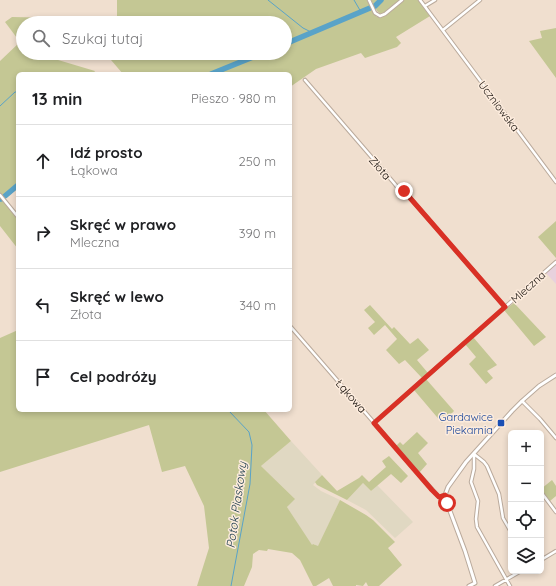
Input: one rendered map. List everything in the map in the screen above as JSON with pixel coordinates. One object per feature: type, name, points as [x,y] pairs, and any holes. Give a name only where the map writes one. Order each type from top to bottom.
[{"type":"street","points":[[369,0],[375,13],[380,16],[385,14],[402,0]]},
{"type":"street","name":"Uczniowska","points":[[420,0],[556,182]]},
{"type":"street","points":[[425,6],[435,0]]},
{"type":"street","points":[[443,30],[480,0]]},
{"type":"street","name":"Złota","points":[[305,80],[394,184],[404,191],[505,307]]},
{"type":"street","points":[[0,195],[16,215]]},
{"type":"street","name":"Mleczna","points":[[374,423],[556,262]]},
{"type":"street","name":"Łąkowa","points":[[292,328],[432,490],[439,497],[445,495]]},
{"type":"street","points":[[469,586],[475,585],[465,551],[447,503],[445,495],[446,491],[450,483],[512,411],[522,401],[556,374]]},
{"type":"street","points":[[522,401],[556,438]]},
{"type":"street","points":[[474,454],[487,466],[499,494],[503,518],[508,527]]},
{"type":"street","points":[[474,454],[474,469],[471,482],[478,501],[476,523],[480,533],[510,586]]},
{"type":"street","points":[[544,496],[556,512]]},
{"type":"street","points":[[544,558],[556,551]]},
{"type":"street","points":[[495,586],[516,574]]},
{"type":"shaded area","points":[[556,264],[556,284],[546,273]]},
{"type":"shaded area","points":[[291,441],[322,475],[313,485],[321,491],[340,500],[318,547],[314,544],[312,546],[287,507],[294,498],[261,466]]},
{"type":"shaded area","points":[[363,483],[371,491],[377,485],[413,522],[395,538],[366,510],[347,500]]},
{"type":"green space","points":[[117,0],[367,0],[377,17],[388,13],[404,0],[418,0],[430,16],[396,37],[401,43],[397,47],[365,58],[361,53],[316,69],[292,86],[292,72],[121,72],[111,60],[292,60],[292,16],[117,16]]},
{"type":"green space","points":[[371,0],[399,0],[386,12],[381,14],[377,11]]},
{"type":"green space","points":[[12,17],[16,17],[16,37],[5,22]]},
{"type":"green space","points":[[556,28],[556,78],[529,41],[542,38],[540,31]]},
{"type":"green space","points":[[16,46],[16,60],[58,60],[95,71],[16,72],[16,190],[5,199],[0,193],[0,61]]},
{"type":"green space","points":[[0,197],[16,217],[16,246],[0,226]]},
{"type":"green space","points":[[556,221],[556,258],[538,237]]},
{"type":"green space","points":[[514,303],[546,337],[534,346],[504,310]]},
{"type":"green space","points":[[370,305],[392,329],[394,327],[410,344],[418,338],[429,350],[417,360],[428,373],[422,378],[405,360],[399,364],[386,350],[397,339],[385,325],[374,335],[368,328],[375,322],[364,310]]},
{"type":"green space","points":[[16,331],[16,412],[266,412],[291,441],[261,466],[295,499],[287,507],[312,545],[318,546],[340,500],[373,520],[395,542],[388,548],[402,565],[379,586],[368,586],[366,582],[363,586],[333,586],[329,578],[316,586],[313,586],[300,560],[292,553],[268,549],[267,551],[259,550],[253,554],[252,567],[244,586],[197,586],[209,548],[204,506],[185,466],[162,472],[149,425],[0,472],[0,338]]},
{"type":"green space","points":[[473,337],[497,365],[487,371],[493,378],[486,384],[469,364],[476,357],[465,344]]},
{"type":"green space","points":[[426,379],[454,411],[442,423],[414,390]]},
{"type":"green space","points":[[417,432],[428,443],[418,453],[427,464],[419,473],[396,446],[400,442],[403,445]]},
{"type":"green space","points":[[389,456],[408,476],[401,483],[391,474],[371,491],[363,483],[347,500],[317,485],[315,482],[322,475],[337,491],[362,475],[369,482],[386,467],[382,461]]},
{"type":"green space","points":[[552,480],[556,486],[556,496],[550,501],[544,493],[544,487]]},
{"type":"waterway","points":[[268,0],[288,16]]},
{"type":"waterway","points":[[354,0],[361,12]]},
{"type":"waterway","points":[[375,6],[381,0]]},
{"type":"waterway","points":[[292,41],[370,8]]},
{"type":"waterway","points":[[292,19],[311,32]]},
{"type":"waterway","points":[[216,72],[246,60]]},
{"type":"waterway","points":[[0,106],[16,92]]},
{"type":"waterway","points":[[5,196],[16,187]]},
{"type":"waterway","name":"Potok Piaskowy","points":[[230,412],[249,432],[252,445],[250,484],[231,586]]},
{"type":"place","name":"Gardawice Piekarnia","points":[[501,423]]},
{"type":"route","points":[[404,191],[505,307],[374,423],[432,490],[439,497],[445,495],[447,503]]}]
